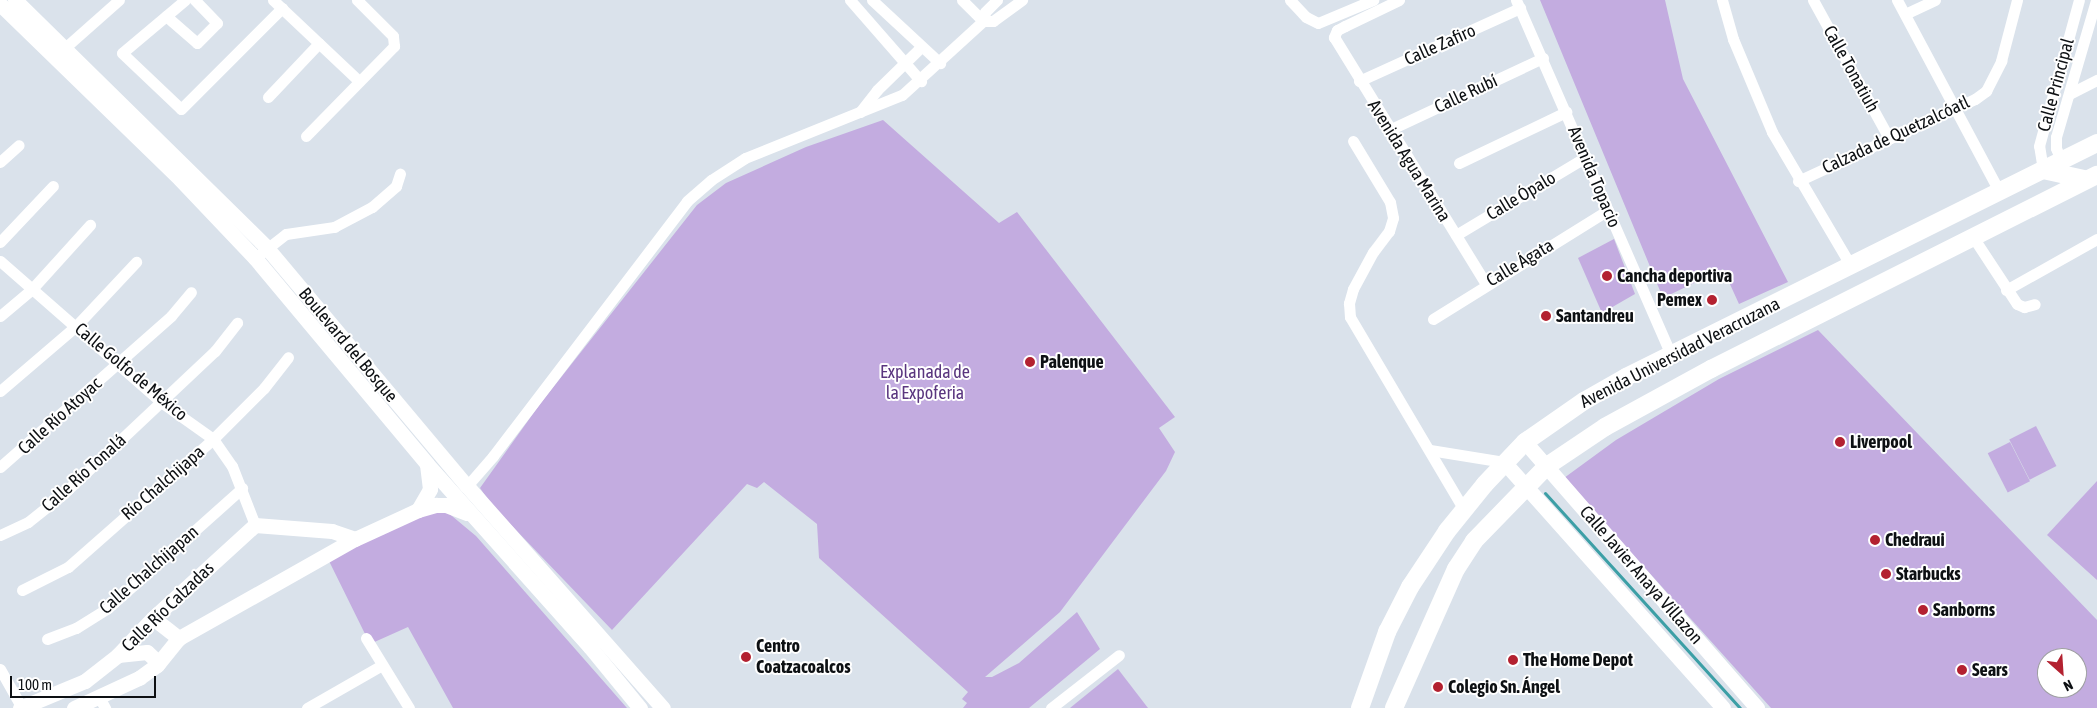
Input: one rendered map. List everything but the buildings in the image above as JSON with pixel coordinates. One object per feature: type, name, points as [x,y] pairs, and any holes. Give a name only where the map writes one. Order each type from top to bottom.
[{"type":"main road","name":"Boulevard del Bosque","points":[[14,0],[59,52]]},
{"type":"main road","name":"Boulevard del Bosque","points":[[0,1],[59,52],[185,174],[267,248],[467,486],[663,708]]},
{"type":"main road","name":"Avenida Universidad Veracruzana","points":[[1360,708],[1386,632],[1410,586],[1464,510],[1504,462],[1526,442],[1584,401],[1671,354],[2043,170],[2061,168],[2091,146]]},
{"type":"main road","points":[[2090,178],[2078,166],[2091,146]]},
{"type":"main road","points":[[1973,237],[1997,217],[2046,193],[2061,168],[2090,178]]},
{"type":"main road","name":"Boulevard del Bosque","points":[[185,174],[427,464],[574,629],[640,708]]},
{"type":"main road","name":"Avenida Universidad Veracruzana","points":[[1394,708],[1456,569],[1474,541],[1523,488],[1547,466],[1668,392],[2090,178]]},
{"type":"main road","points":[[308,320],[320,310]]},
{"type":"main road","name":"Calle Javier Anaya Villazon","points":[[1526,442],[1649,587],[1757,708]]},
{"type":"main road","name":"Calle Javier Anaya Villazon","points":[[1504,462],[1523,488],[1724,708]]},
{"type":"main road","points":[[418,510],[430,489],[427,464]]},
{"type":"main road","points":[[74,708],[102,702],[159,663],[179,638],[355,539],[418,510],[446,505],[472,516]]},
{"type":"main road","points":[[255,525],[323,531],[355,539]]},
{"type":"main road","name":"Calle Río Calzadas","points":[[20,708],[84,681],[118,655],[153,618],[255,525]]},
{"type":"main road","points":[[323,531],[333,542],[328,555]]},
{"type":"main road","points":[[153,618],[179,638]]},
{"type":"main road","points":[[574,629],[582,626],[585,619]]},
{"type":"main road","points":[[118,655],[147,652],[159,663]]},
{"type":"street","points":[[59,52],[119,0]]},
{"type":"street","points":[[186,0],[122,53],[177,107],[184,109],[278,4],[359,82]]},
{"type":"street","points":[[166,16],[198,44],[217,23],[195,0]]},
{"type":"street","points":[[306,136],[359,82],[395,40],[357,0]]},
{"type":"street","points":[[850,0],[921,80]]},
{"type":"street","points":[[872,0],[940,63]]},
{"type":"street","points":[[962,0],[983,21],[993,21],[1022,0]]},
{"type":"street","points":[[467,486],[494,456],[687,201],[710,180],[745,158],[892,100],[921,80],[940,63],[983,21],[985,12],[997,0]]},
{"type":"street","points":[[1290,0],[1306,17],[1324,22],[1373,0]]},
{"type":"street","name":"Avenida Agua Marina","points":[[1399,0],[1337,30],[1334,37],[1359,82],[1486,284]]},
{"type":"street","points":[[1722,0],[1733,39],[1760,108],[1798,181],[1851,266]]},
{"type":"street","name":"Calle Tonatiuh","points":[[1813,0],[1889,138]]},
{"type":"street","points":[[1897,0],[1999,191]]},
{"type":"street","points":[[1905,14],[1935,0]]},
{"type":"street","name":"Calzada de Quetzalcóatl","points":[[1798,181],[1975,99],[1994,81],[2017,0]]},
{"type":"street","name":"Calle Principal","points":[[2043,170],[2039,146],[2077,0]]},
{"type":"street","name":"Calle Principal","points":[[2061,168],[2056,137],[2096,0]]},
{"type":"street","name":"Avenida Topacio","points":[[1518,4],[1671,354]]},
{"type":"street","name":"Calle Zafiro","points":[[1359,82],[1518,4]]},
{"type":"street","points":[[268,96],[319,44]]},
{"type":"street","points":[[860,112],[877,90],[921,47]]},
{"type":"street","name":"Calle Rubí","points":[[1389,130],[1543,58]]},
{"type":"street","points":[[2070,93],[2097,80]]},
{"type":"street","points":[[1459,163],[1566,112]]},
{"type":"street","points":[[1353,141],[1390,202],[1393,218],[1389,231],[1373,252],[1353,289],[1349,303],[1350,317],[1464,510]]},
{"type":"street","points":[[0,162],[19,145]]},
{"type":"street","name":"Calle Ópalo","points":[[1456,235],[1586,157]]},
{"type":"street","points":[[255,258],[286,234],[334,227],[348,221],[372,207],[390,192],[400,174]]},
{"type":"street","points":[[0,242],[53,186]]},
{"type":"street","name":"Calle Ágata","points":[[1433,319],[1486,284],[1608,210]]},
{"type":"street","points":[[0,316],[31,290],[90,225]]},
{"type":"street","points":[[1973,237],[2006,290],[2020,306],[2035,304]]},
{"type":"street","points":[[2006,290],[2097,239]]},
{"type":"street","name":"Calle Golfo de México","points":[[0,261],[161,402],[213,438],[242,488],[255,525]]},
{"type":"street","points":[[0,391],[76,326],[136,262]]},
{"type":"street","name":"Calle Río Atoyac","points":[[0,467],[171,316],[191,292]]},
{"type":"street","name":"Calle Río Tonalá","points":[[0,535],[44,511],[215,351],[237,323]]},
{"type":"street","name":"Río Chalchijapa","points":[[22,590],[68,567],[213,438],[264,388],[288,357]]},
{"type":"street","points":[[1430,450],[1504,462]]},
{"type":"street","name":"Calle Chalchijapan","points":[[47,639],[76,628],[108,608],[242,488]]},
{"type":"street","points":[[366,638],[409,708]]},
{"type":"street","points":[[1051,708],[1119,655]]},
{"type":"street","points":[[307,708],[382,665]]},
{"type":"street","points":[[0,669],[20,708]]},
{"type":"green space","points":[[1540,0],[1665,0],[1683,79],[1788,282],[1739,304],[1723,269],[1663,298]]},
{"type":"green space","name":"Explanada de la Expoferia","points":[[883,120],[999,223],[1017,212],[1175,417],[1159,428],[1175,452],[1166,471],[1060,612],[985,677],[992,677],[1019,663],[1077,612],[1100,649],[1029,708],[963,708],[967,703],[962,699],[968,692],[819,558],[817,524],[764,482],[757,488],[747,484],[612,630],[492,505],[480,488],[540,404],[697,205],[726,183],[806,147]]},
{"type":"green space","name":"Cancha deportiva","points":[[1614,239],[1635,294],[1602,313],[1578,258]]},
{"type":"green space","points":[[1818,330],[2097,620],[2097,708],[1771,708],[1564,478],[1616,440],[1719,379]]},
{"type":"green space","points":[[2036,426],[2056,466],[2030,480],[2009,440]]},
{"type":"green space","points":[[2010,442],[2030,481],[2008,493],[1988,453]]},
{"type":"green space","points":[[2097,481],[2097,580],[2047,535]]},
{"type":"green space","points":[[446,511],[476,536],[627,708],[453,708],[408,627],[370,644],[329,561],[390,528],[429,513]]},
{"type":"green space","points":[[1118,669],[1148,708],[1070,708]]},
{"type":"waterway","points":[[1545,493],[1740,708]]},
{"type":"place","name":"Cancha deportiva","points":[[1607,276]]},
{"type":"place","name":"Pemex","points":[[1712,300]]},
{"type":"place","name":"Santandreu","points":[[1546,316]]},
{"type":"place","name":"Palenque","points":[[1030,362]]},
{"type":"place","name":"Liverpool","points":[[1840,442]]},
{"type":"place","name":"Chedraui","points":[[1875,540]]},
{"type":"place","name":"Starbucks","points":[[1886,574]]},
{"type":"place","name":"Sanborns","points":[[1923,610]]},
{"type":"place","name":"Centro Coatzacoalcos","points":[[746,657]]},
{"type":"place","name":"The Home Depot","points":[[1513,660]]},
{"type":"place","name":"Sears","points":[[1962,670]]},
{"type":"place","name":"Colegio Sn. Ángel","points":[[1438,687]]}]
